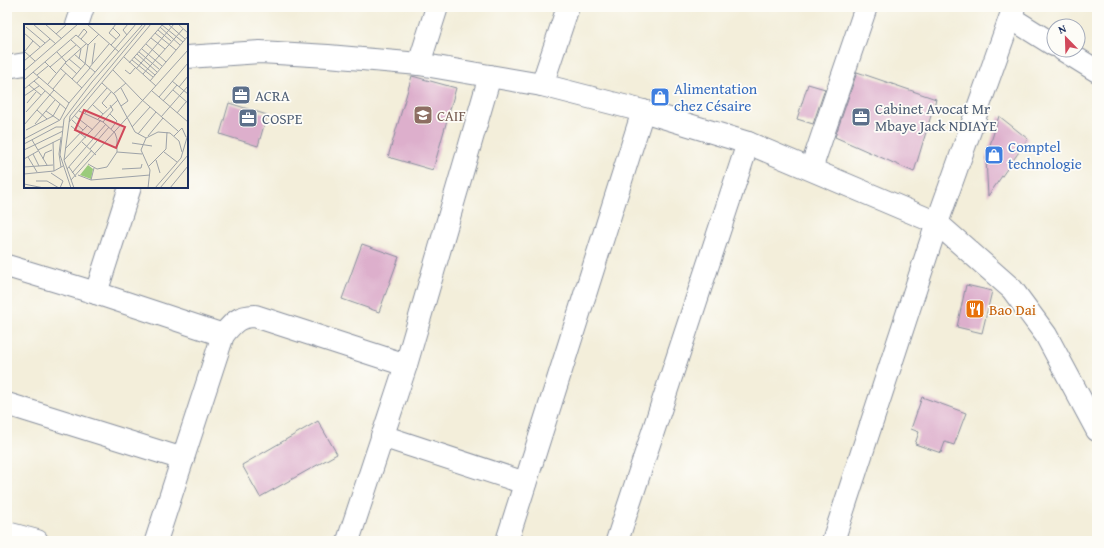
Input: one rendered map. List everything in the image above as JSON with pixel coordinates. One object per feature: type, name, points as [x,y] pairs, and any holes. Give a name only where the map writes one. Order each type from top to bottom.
[{"type":"street","points":[[77,24],[83,7]]},
{"type":"street","points":[[419,64],[436,7]]},
{"type":"street","points":[[542,85],[568,7]]},
{"type":"street","points":[[811,169],[866,7]]},
{"type":"street","points":[[833,541],[937,223],[1012,13],[1046,39]]},
{"type":"street","points":[[188,57],[260,52],[419,64],[542,85],[643,111],[748,143],[937,223],[1012,289],[1046,335],[1097,430]]},
{"type":"street","points":[[1077,58],[1097,70]]},
{"type":"street","points":[[7,67],[24,64]]},
{"type":"street","points":[[348,541],[406,365],[490,76]]},
{"type":"street","points":[[507,541],[643,111]]},
{"type":"street","points":[[617,541],[748,143]]},
{"type":"street","points":[[96,293],[130,188]]},
{"type":"street","points":[[7,266],[96,293],[223,335]]},
{"type":"street","points":[[156,541],[223,335],[239,318],[255,316],[406,365]]},
{"type":"street","points":[[7,404],[183,459]]},
{"type":"street","points":[[382,436],[525,483]]},
{"type":"street","points":[[7,533],[37,541]]},
{"type":"building","points":[[857,72],[936,99],[914,172],[835,137]]},
{"type":"building","points":[[412,76],[456,88],[433,170],[388,157]]},
{"type":"building","points":[[808,84],[825,89],[813,124],[797,119]]},
{"type":"building","points":[[229,103],[267,115],[258,146],[220,134]]},
{"type":"building","points":[[999,116],[1028,139],[988,196],[986,158]]},
{"type":"building","points":[[362,244],[399,257],[379,312],[342,299]]},
{"type":"building","points":[[966,285],[992,291],[982,333],[957,327]]},
{"type":"building","points":[[922,397],[966,413],[954,445],[945,442],[941,453],[915,444],[919,432],[911,429]]},
{"type":"building","points":[[318,421],[337,454],[260,497],[242,465]]},
{"type":"place","name":"ACRA","points":[[241,95]]},
{"type":"place","name":"Alimentation chez Césaire","points":[[660,97]]},
{"type":"place","name":"CAIF","points":[[423,115]]},
{"type":"place","name":"Cabinet Avocat Mr Mbaye Jack NDIAYE","points":[[861,117]]},
{"type":"place","name":"COSPE","points":[[248,118]]},
{"type":"place","name":"Comptel technologie","points":[[994,155]]},
{"type":"place","name":"Bao Dai","points":[[975,309]]}]
